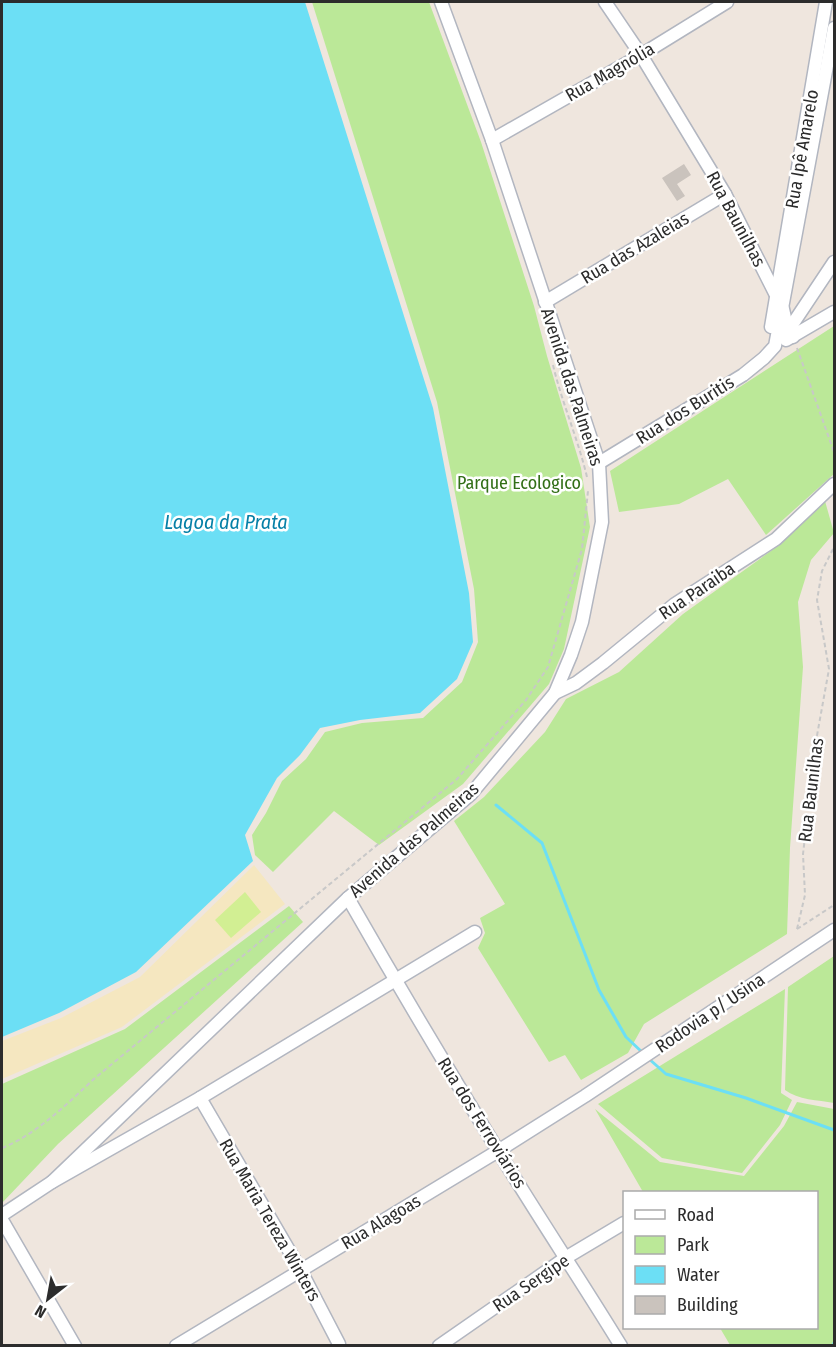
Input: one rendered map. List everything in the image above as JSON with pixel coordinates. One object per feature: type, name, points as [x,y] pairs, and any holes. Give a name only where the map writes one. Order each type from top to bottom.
[{"type":"street","name":"Avenida das Palmeiras","points":[[52,1182],[348,898],[471,794],[555,693],[582,622],[602,522],[599,463],[492,140],[441,2]]},
{"type":"street","name":"Rua Baunilhas","points":[[606,2],[641,55],[725,194],[777,296],[783,309],[777,340]]},
{"type":"street","name":"Rua Magnólia","points":[[492,140],[641,55],[727,2]]},
{"type":"street","name":"Rua Ipê Amarelo","points":[[783,309],[819,80],[826,2]]},
{"type":"street","name":"Rua Ipê Amarelo","points":[[777,296],[819,80],[834,28]]},
{"type":"street","name":"Rua das Azaleias","points":[[544,302],[725,194]]},
{"type":"street","points":[[777,340],[834,262]]},
{"type":"street","points":[[777,296],[777,340]]},
{"type":"street","name":"Rua dos Buritis","points":[[599,463],[743,375],[777,340],[834,312]]},
{"type":"street","name":"Rua Paraiba","points":[[555,693],[576,682],[603,663],[675,604],[776,539],[834,484]]},
{"type":"street","name":"Rua dos Ferroviários","points":[[348,898],[498,1151],[567,1257],[621,1346]]},
{"type":"street","name":"Rodovia p/ Usina","points":[[585,1096],[834,930]]},
{"type":"street","points":[[2,1215],[52,1182],[200,1098],[475,932]]},
{"type":"street","name":"Rua Alagoas","points":[[176,1346],[585,1096]]},
{"type":"street","name":"Rua Maria Tereza Winters","points":[[200,1098],[302,1271],[338,1345]]},
{"type":"street","points":[[2,1220],[75,1346]]},
{"type":"street","name":"Rua Sergipe","points":[[439,1346],[567,1257],[623,1224]]},
{"type":"street","points":[[338,1345],[352,1346]]},
{"type":"path","points":[[777,340],[834,452]]},
{"type":"path","points":[[2,1148],[53,1116],[95,1078],[457,779],[526,700],[548,668],[582,549],[589,484],[579,442],[557,382],[553,362]]},
{"type":"path","name":"Rua Baunilhas","points":[[834,548],[822,571],[817,600],[829,669],[816,741],[803,854],[806,895],[797,929],[834,905]]},
{"type":"green space","name":"Parque Ecologico","points":[[312,2],[429,2],[481,142],[534,306],[581,468],[590,527],[564,649],[549,684],[463,784],[379,845],[334,811],[273,872],[255,855],[252,835],[282,781],[306,759],[325,732],[362,723],[423,718],[462,682],[478,642],[474,589],[437,402]]},
{"type":"green space","points":[[834,326],[834,474],[766,535],[728,479],[679,504],[619,512],[610,471]]},
{"type":"green space","points":[[825,501],[834,533],[811,560],[798,602],[803,667],[790,848],[787,934],[644,1024],[628,1053],[581,1080],[565,1055],[549,1062],[478,948],[485,933],[480,918],[505,904],[454,821],[484,797],[545,732],[566,699],[619,672],[683,614],[782,543]]},
{"type":"green space","points":[[245,892],[261,912],[231,938],[215,920]]},
{"type":"green space","points":[[289,906],[303,922],[58,1144],[2,1203],[2,1084],[125,1029]]},
{"type":"green space","points":[[834,956],[834,1103],[802,1098],[785,1090],[788,987]]},
{"type":"green space","points":[[785,989],[781,1093],[792,1100],[780,1125],[742,1173],[662,1158],[598,1104]]},
{"type":"green space","points":[[797,1102],[834,1109],[834,1345],[730,1345],[721,1329],[818,1329],[818,1191],[642,1191],[595,1109],[660,1162],[744,1176],[784,1126]]},
{"type":"sand","points":[[254,865],[285,904],[122,1027],[2,1079],[2,1041],[61,1018],[140,977]]},
{"type":"water","name":"Lagoa da Prata","points":[[2,2],[305,2],[433,408],[469,593],[473,642],[457,679],[420,713],[360,720],[320,728],[300,755],[277,778],[245,835],[253,861],[136,972],[59,1013],[2,1037]]},
{"type":"building","points":[[684,164],[691,175],[677,184],[685,196],[677,201],[662,178]]},
{"type":"waterway","points":[[496,805],[542,843],[599,990],[626,1037],[643,1053]]},
{"type":"waterway","points":[[648,1058],[666,1074],[746,1098],[834,1130]]}]
